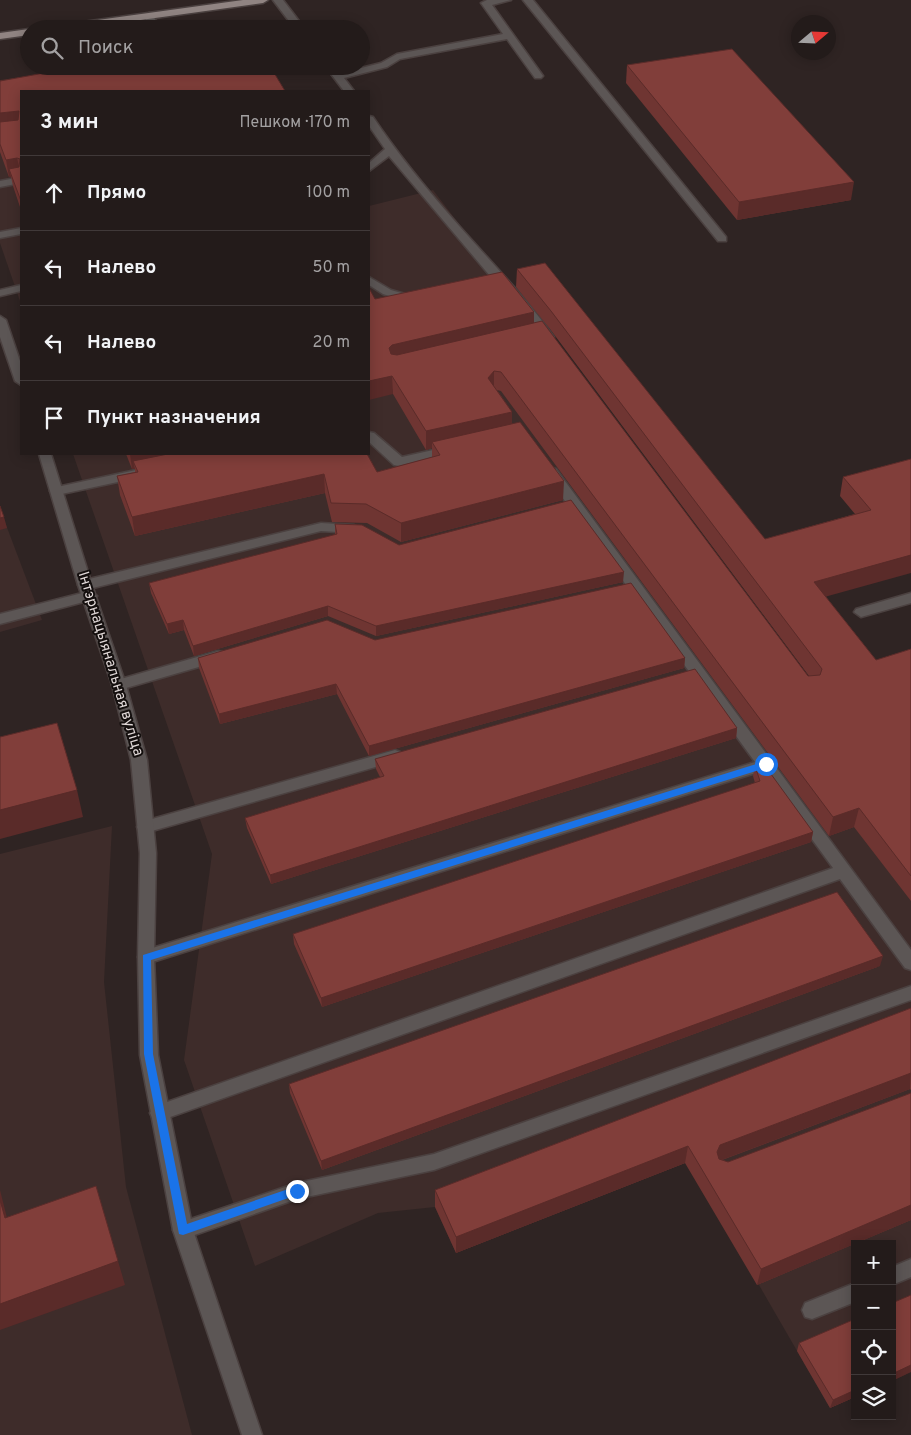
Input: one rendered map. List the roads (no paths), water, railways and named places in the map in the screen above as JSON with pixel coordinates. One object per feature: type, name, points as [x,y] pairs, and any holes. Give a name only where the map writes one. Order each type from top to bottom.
[{"type":"main road","points":[[120,20],[263,0]]},
{"type":"main road","points":[[0,36],[20,33]]},
{"type":"street","points":[[278,0],[293,20]]},
{"type":"street","points":[[506,0],[486,3],[538,76]]},
{"type":"street","points":[[528,0],[722,239]]},
{"type":"street","points":[[149,16],[151,20]]},
{"type":"street","points":[[370,69],[384,65],[397,57],[509,36]]},
{"type":"street","points":[[346,75],[338,77],[348,90]]},
{"type":"street","points":[[370,120],[389,151],[503,281],[557,348]]},
{"type":"street","points":[[370,167],[389,151]]},
{"type":"street","points":[[0,184],[20,180]]},
{"type":"street","points":[[0,235],[20,231]]},
{"type":"street","points":[[370,280],[387,292],[413,300],[431,296]]},
{"type":"street","points":[[485,285],[503,281]]},
{"type":"street","points":[[0,293],[20,288]]},
{"type":"street","points":[[0,320],[16,350],[20,375]]},
{"type":"street","points":[[526,337],[545,333]]},
{"type":"street","points":[[370,437],[399,462],[466,447]]},
{"type":"street","name":"Інтэрнацыянальная вуліца","points":[[45,455],[119,685],[139,760],[148,853],[146,957],[148,1054],[183,1230],[252,1435]]},
{"type":"street","points":[[540,457],[911,963]]},
{"type":"street","points":[[57,491],[153,470]]},
{"type":"street","points":[[556,508],[574,503]]},
{"type":"street","points":[[0,619],[88,590],[321,527],[366,529]]},
{"type":"street","points":[[616,590],[635,586]]},
{"type":"street","points":[[861,612],[911,598]]},
{"type":"street","points":[[119,685],[233,651]]},
{"type":"street","points":[[678,676],[697,671]]},
{"type":"street","points":[[145,827],[411,752]]},
{"type":"street","points":[[146,957],[766,764]]},
{"type":"street","points":[[159,1113],[843,871]]},
{"type":"street","points":[[183,1230],[297,1191],[434,1162],[911,993]]},
{"type":"street","points":[[896,1274],[911,1268]]},
{"type":"street","points":[[812,1310],[851,1294]]}]
